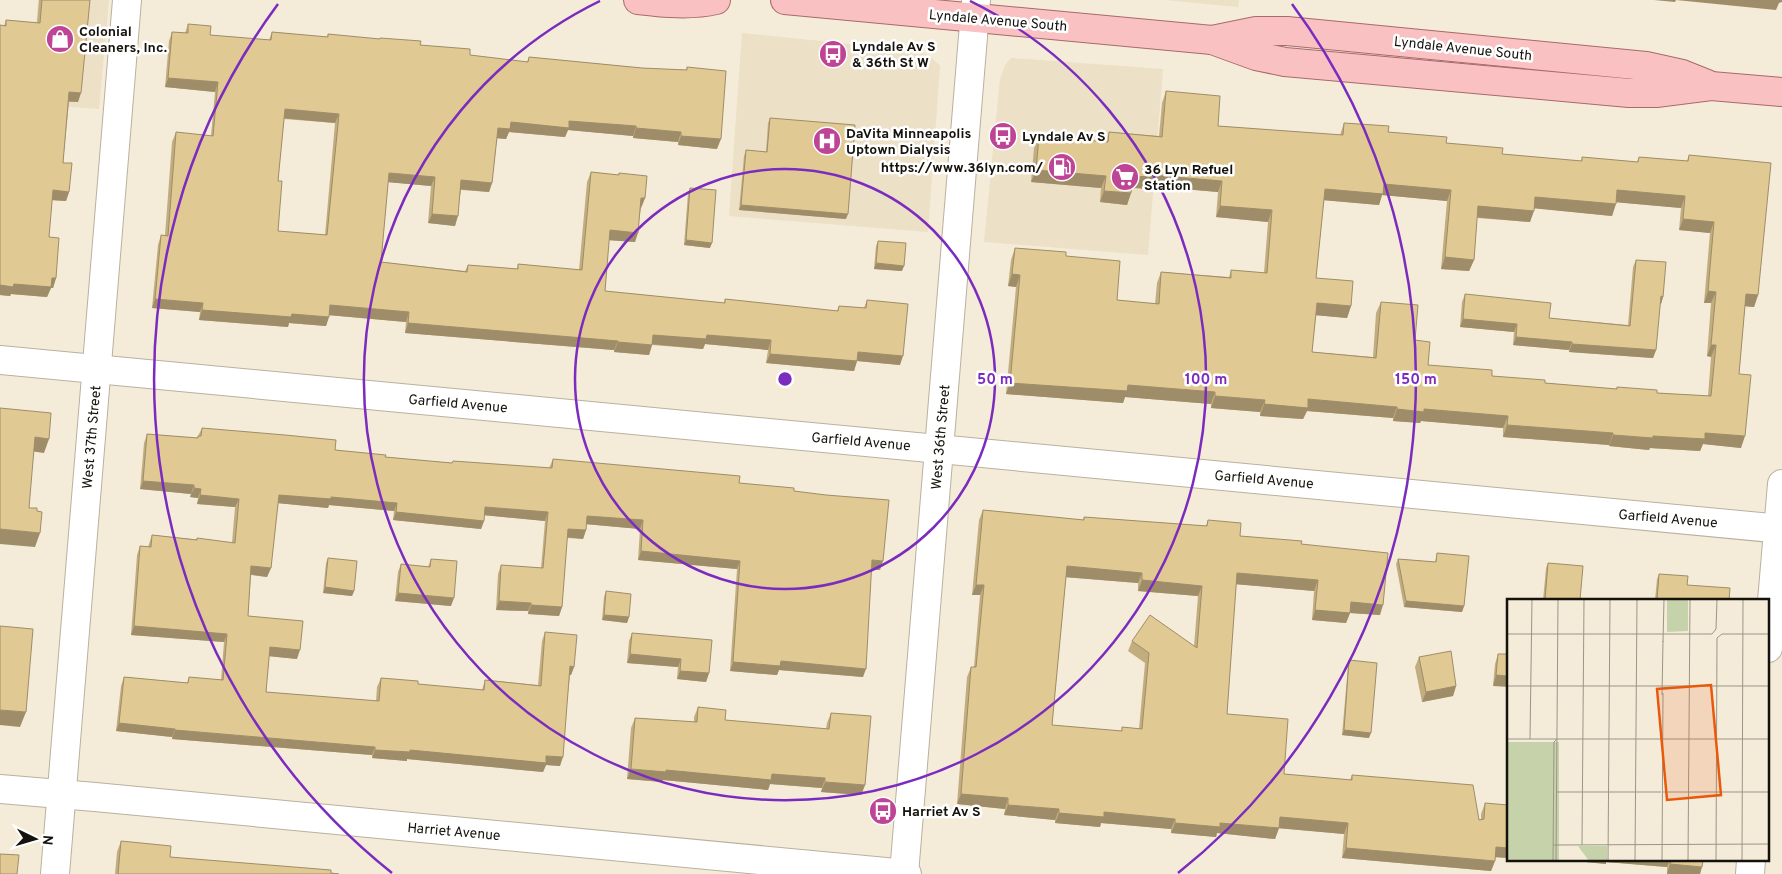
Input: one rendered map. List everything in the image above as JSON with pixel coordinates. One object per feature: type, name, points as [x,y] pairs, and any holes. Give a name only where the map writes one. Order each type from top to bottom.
[{"type":"main road","points":[[638,0],[682,4],[705,3],[716,0]]},
{"type":"main road","name":"Lyndale Avenue South","points":[[785,0],[975,9],[1212,40],[1256,32],[1297,32],[1646,66],[1682,74],[1711,86],[1782,92]]},
{"type":"street","name":"West 37th Street","points":[[55,874],[127,0]]},
{"type":"street","name":"West 36th Street","points":[[905,874],[975,9]]},
{"type":"street","name":"Garfield Avenue","points":[[0,360],[1780,529]]},
{"type":"street","points":[[1770,628],[1780,529],[1782,484]]},
{"type":"street","name":"Harriet Avenue","points":[[0,789],[905,874]]},
{"type":"shaded area","points":[[38,0],[109,0],[99,109],[30,104]]},
{"type":"shaded area","points":[[1164,0],[1239,0],[1238,7]]},
{"type":"shaded area","points":[[742,33],[918,51],[930,56],[940,66],[928,232],[729,216]]},
{"type":"shaded area","points":[[1011,58],[1163,69],[1148,255],[984,242],[1000,79],[1005,65]]},
{"type":"building","points":[[42,0],[90,0],[81,93],[69,92],[63,163],[72,163],[69,192],[53,190],[49,237],[59,238],[56,278],[52,278],[51,287],[14,284],[13,287],[0,285],[0,25],[6,26],[6,20],[40,23]]},
{"type":"building","points":[[188,24],[211,26],[210,35],[271,40],[272,32],[328,37],[328,34],[421,41],[420,45],[470,49],[470,55],[528,62],[529,57],[642,68],[687,70],[687,67],[726,71],[721,139],[681,136],[681,132],[636,128],[636,126],[569,121],[569,128],[511,122],[510,129],[498,128],[492,183],[461,180],[458,216],[432,214],[435,177],[389,173],[381,262],[467,272],[468,265],[518,269],[518,264],[582,270],[591,172],[647,176],[645,198],[641,198],[638,233],[610,230],[605,291],[725,303],[725,299],[838,311],[839,306],[866,308],[867,300],[908,304],[903,356],[858,352],[857,361],[770,354],[771,340],[707,335],[706,339],[653,335],[652,345],[408,323],[409,312],[330,305],[329,317],[292,314],[291,317],[202,310],[203,303],[155,299],[161,235],[168,236],[176,132],[213,136],[218,82],[168,78],[172,32],[188,33]],"holes":[[[285,109],[339,114],[327,235],[278,231],[282,181],[278,181]]]},
{"type":"building","points":[[1166,91],[1220,96],[1218,126],[1343,135],[1344,123],[1389,126],[1388,132],[1447,137],[1446,143],[1503,148],[1502,154],[1582,161],[1582,157],[1638,162],[1639,157],[1688,161],[1689,155],[1771,163],[1758,295],[1746,294],[1739,374],[1751,375],[1745,436],[1705,433],[1705,439],[1653,436],[1653,438],[1507,425],[1508,416],[1424,409],[1424,412],[1397,409],[1397,407],[1308,399],[1308,408],[1264,404],[1265,400],[1215,396],[1215,392],[1128,385],[1127,391],[1010,383],[1020,275],[1012,274],[1015,248],[1066,252],[1066,256],[1120,261],[1117,300],[1159,304],[1161,272],[1231,278],[1231,270],[1267,273],[1272,210],[1220,206],[1222,181],[1152,175],[1152,177],[1132,176],[1131,193],[1104,191],[1106,176],[1036,170],[1039,136],[1108,142],[1109,132],[1162,137]],"holes":[[[1384,184],[1451,190],[1445,257],[1474,260],[1478,206],[1534,211],[1535,197],[1616,204],[1617,190],[1685,196],[1683,219],[1714,222],[1708,291],[1716,292],[1711,345],[1716,345],[1711,396],[1657,393],[1657,390],[1545,383],[1545,380],[1492,376],[1492,370],[1428,365],[1430,342],[1415,340],[1418,305],[1381,302],[1376,358],[1312,352],[1317,303],[1351,306],[1353,281],[1316,278],[1325,189],[1383,194]]]},
{"type":"building","points":[[770,118],[855,125],[848,214],[741,205],[746,150],[767,152]]},
{"type":"building","points":[[690,188],[716,190],[712,243],[686,240]]},
{"type":"building","points":[[878,241],[906,243],[904,266],[876,263]]},
{"type":"building","points":[[1636,260],[1666,262],[1656,350],[1572,344],[1572,342],[1516,337],[1517,324],[1463,319],[1465,294],[1551,303],[1549,318],[1630,326]]},
{"type":"building","points":[[0,408],[51,413],[49,439],[35,437],[29,508],[37,508],[37,511],[42,512],[40,533],[0,529]]},
{"type":"building","points":[[202,428],[336,440],[335,450],[386,455],[385,457],[452,463],[453,461],[552,468],[553,459],[740,476],[739,483],[794,488],[794,491],[826,495],[889,500],[883,561],[872,560],[866,669],[781,661],[780,666],[733,662],[740,561],[641,551],[643,520],[587,516],[586,530],[568,529],[562,607],[531,605],[531,603],[499,601],[501,565],[543,568],[548,512],[485,507],[484,521],[396,512],[397,503],[331,497],[331,499],[279,495],[271,568],[251,566],[248,616],[303,621],[300,650],[270,647],[266,692],[379,701],[381,678],[418,681],[418,684],[484,690],[485,680],[541,686],[545,632],[577,635],[574,667],[570,666],[563,757],[546,756],[546,763],[410,750],[410,752],[375,750],[375,747],[175,730],[119,723],[124,677],[188,683],[189,677],[223,680],[227,634],[134,626],[140,546],[151,547],[152,535],[235,543],[239,499],[200,495],[201,489],[194,488],[194,485],[143,481],[147,434],[198,438],[198,436],[201,436]]},
{"type":"building","points":[[983,510],[1084,520],[1084,517],[1207,526],[1208,520],[1241,523],[1240,536],[1302,541],[1301,544],[1388,553],[1383,605],[1351,602],[1350,613],[1315,610],[1318,580],[1237,573],[1227,714],[1288,719],[1284,774],[1352,780],[1352,775],[1473,785],[1479,820],[1484,819],[1485,803],[1507,805],[1507,848],[1496,847],[1495,861],[1346,848],[1348,823],[1280,817],[1279,828],[1220,823],[1220,827],[1175,823],[1175,819],[1104,812],[1104,817],[1059,813],[1059,809],[1008,805],[1008,798],[961,794],[971,667],[976,667],[984,585],[976,585]],"holes":[[[1067,566],[1142,573],[1142,580],[1202,586],[1197,648],[1150,615],[1132,641],[1149,653],[1142,729],[1122,727],[1122,731],[1052,725]]]},
{"type":"building","points":[[1437,553],[1469,556],[1464,606],[1406,601],[1398,559],[1436,562]]},
{"type":"building","points":[[328,558],[357,561],[354,591],[325,587]]},
{"type":"building","points":[[431,559],[457,561],[454,598],[398,593],[401,564],[430,567]]},
{"type":"building","points":[[1548,563],[1583,566],[1580,599],[1545,599]]},
{"type":"building","points":[[1659,574],[1688,576],[1687,585],[1730,588],[1729,599],[1657,599]]},
{"type":"building","points":[[606,591],[631,594],[629,617],[604,615]]},
{"type":"building","points":[[0,626],[33,629],[26,712],[0,710]]},
{"type":"building","points":[[632,633],[712,640],[709,673],[680,671],[681,659],[630,654]]},
{"type":"building","points":[[1451,651],[1456,686],[1426,692],[1419,657]]},
{"type":"building","points":[[1498,654],[1507,654],[1507,676],[1496,675]]},
{"type":"building","points":[[1349,660],[1377,663],[1371,733],[1344,730]]},
{"type":"building","points":[[698,707],[726,710],[725,720],[829,729],[831,713],[871,716],[865,785],[825,782],[825,778],[772,774],[771,780],[666,770],[666,772],[631,769],[635,718],[697,722]]},
{"type":"building","points":[[121,841],[171,846],[170,857],[331,870],[331,873],[339,874],[118,874]]},
{"type":"building","points":[[0,854],[19,855],[17,874],[0,874]]},
{"type":"building","points":[[1670,862],[1703,862],[1702,867],[1670,864]]},
{"type":"place","name":"Colonial Cleaners, Inc.","points":[[60,39]]},
{"type":"place","name":"Lyndale Av S & 36th St W","points":[[833,54]]},
{"type":"place","name":"Lyndale Av S","points":[[1003,136]]},
{"type":"place","name":"DaVita Minneapolis Uptown Dialysis","points":[[827,141]]},
{"type":"place","name":"https://www.36lyn.com/","points":[[1062,167]]},
{"type":"place","name":"36 Lyn Refuel Station","points":[[1125,177]]},
{"type":"place","name":"Harriet Av S","points":[[883,811]]}]
